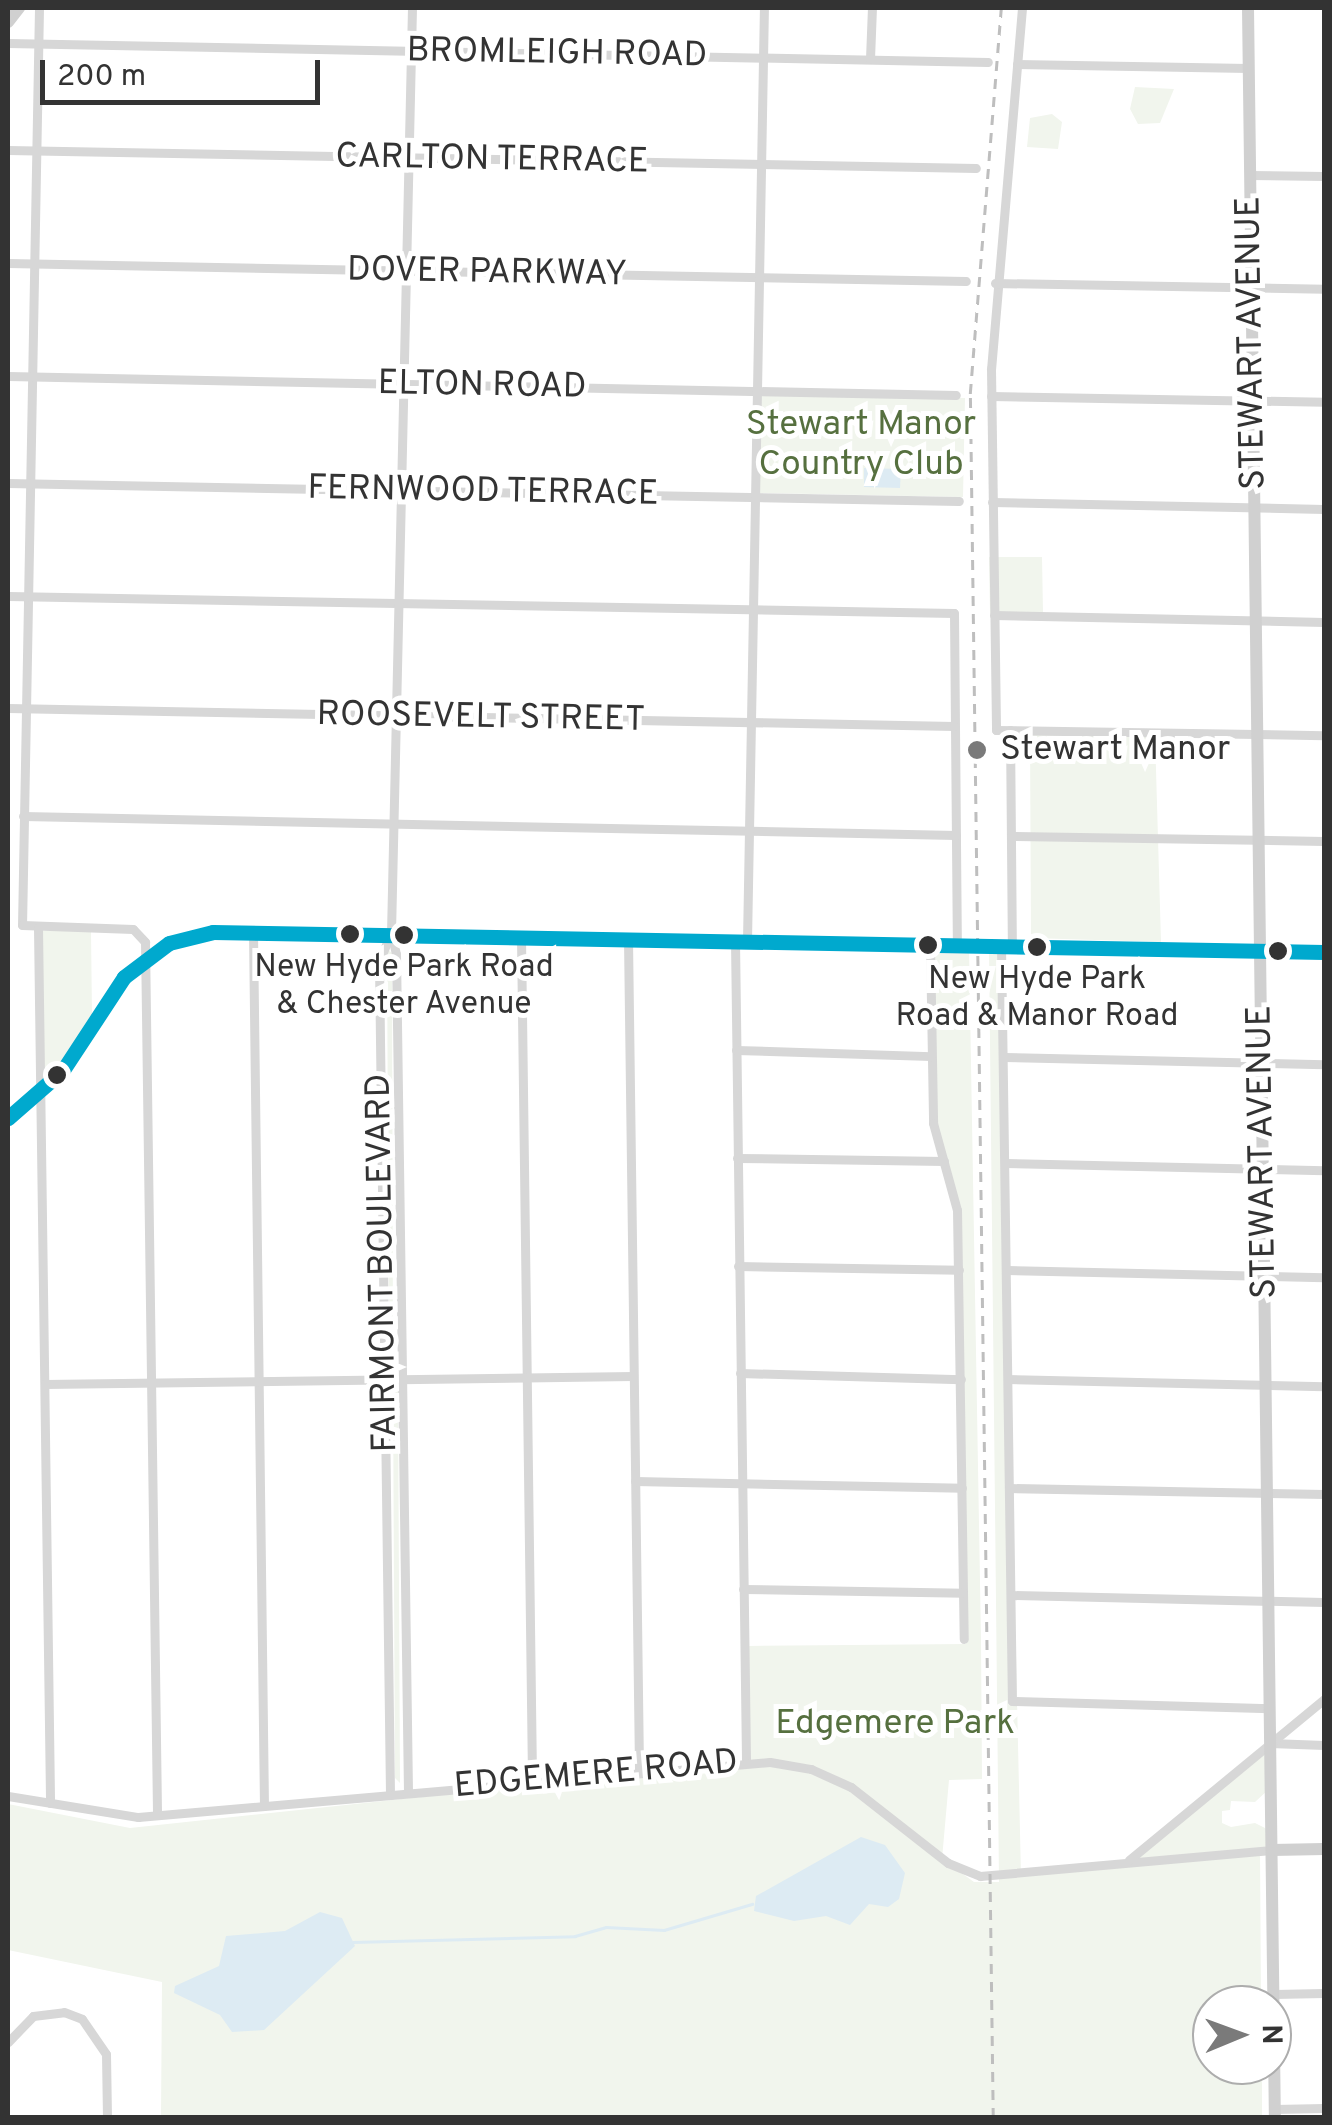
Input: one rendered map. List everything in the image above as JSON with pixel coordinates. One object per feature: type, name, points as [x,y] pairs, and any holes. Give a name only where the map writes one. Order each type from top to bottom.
[{"type":"main road","points":[[8,22],[19,8]]},
{"type":"main road","name":"STEWART AVENUE","points":[[1248,8],[1274,1985]]},
{"type":"main road","points":[[8,1118],[42,1092],[70,1061],[109,993],[146,960],[186,937],[253,932],[391,933],[1324,952]]},
{"type":"main road","points":[[1272,1850],[1324,1849]]},
{"type":"main road","name":"STEWART AVENUE","points":[[1275,2085],[1275,2113]]},
{"type":"street","points":[[38,8],[22,926],[133,929],[142,933],[146,960],[157,1815]]},
{"type":"street","points":[[391,933],[412,8]]},
{"type":"street","points":[[746,1762],[736,1050],[748,830],[764,8]]},
{"type":"street","points":[[870,59],[872,8]]},
{"type":"street","points":[[1022,8],[995,283],[990,396],[996,730],[1324,735]]},
{"type":"street","name":"BROMLEIGH ROAD","points":[[8,43],[988,62]]},
{"type":"street","points":[[1017,64],[1248,68]]},
{"type":"street","name":"CARLTON TERRACE","points":[[8,150],[976,168]]},
{"type":"street","points":[[1250,175],[1324,176]]},
{"type":"street","name":"DOVER PARKWAY","points":[[8,263],[966,281]]},
{"type":"street","points":[[995,283],[1324,289]]},
{"type":"street","name":"ELTON ROAD","points":[[8,376],[956,395]]},
{"type":"street","points":[[990,396],[1324,402]]},
{"type":"street","name":"FERNWOOD TERRACE","points":[[8,483],[959,502]]},
{"type":"street","points":[[992,502],[1324,508]]},
{"type":"street","points":[[8,596],[954,614],[958,946]]},
{"type":"street","points":[[994,615],[1324,622]]},
{"type":"street","name":"ROOSEVELT STREET","points":[[8,708],[954,726]]},
{"type":"street","points":[[1010,730],[1004,1057],[1012,1701],[1270,1708]]},
{"type":"street","points":[[23,816],[956,835]]},
{"type":"street","points":[[1011,836],[1324,842]]},
{"type":"street","points":[[38,928],[50,1803]]},
{"type":"street","points":[[253,932],[264,1806]]},
{"type":"street","name":"FAIRMONT BOULEVARD","points":[[390,1794],[379,962],[391,933]]},
{"type":"street","name":"FAIRMONT BOULEVARD","points":[[391,933],[408,1792]]},
{"type":"street","points":[[521,937],[532,1781]]},
{"type":"street","points":[[628,939],[639,1771]]},
{"type":"street","points":[[930,945],[932,1123],[956,1198],[964,1639]]},
{"type":"street","points":[[736,1050],[931,1056]]},
{"type":"street","points":[[1004,1057],[1324,1064]]},
{"type":"street","points":[[737,1158],[944,1161]]},
{"type":"street","points":[[1005,1164],[1324,1170]]},
{"type":"street","points":[[738,1266],[959,1270]]},
{"type":"street","points":[[1006,1270],[1324,1277]]},
{"type":"street","points":[[740,1373],[961,1379]]},
{"type":"street","points":[[45,1384],[633,1376]]},
{"type":"street","points":[[1008,1379],[1324,1386]]},
{"type":"street","points":[[635,1481],[962,1488]]},
{"type":"street","points":[[1009,1488],[1324,1494]]},
{"type":"street","points":[[743,1589],[963,1593]]},
{"type":"street","points":[[1011,1595],[1324,1602]]},
{"type":"street","points":[[1127,1862],[1324,1699]]},
{"type":"street","points":[[1270,1743],[1324,1745]]},
{"type":"street","name":"EDGEMERE ROAD","points":[[8,1796],[157,1815],[746,1762],[792,1764],[831,1776],[966,1872],[1012,1876],[1272,1850]]},
{"type":"street","points":[[1292,1994],[1324,1993]]},
{"type":"street","points":[[8,2042],[20,2025],[50,2011],[82,2019],[98,2034],[106,2054],[107,2118]]},
{"type":"street","points":[[1275,2113],[1324,2108]]},
{"type":"green space","points":[[1135,87],[1174,89],[1160,123],[1138,124],[1130,109]]},
{"type":"green space","points":[[1052,114],[1062,122],[1058,149],[1027,147],[1030,118]]},
{"type":"green space","name":"Stewart Manor Country Club","points":[[760,393],[965,398],[963,497],[758,493]]},
{"type":"green space","points":[[989,557],[1042,557],[1043,613],[990,613]]},
{"type":"green space","points":[[1030,734],[1155,735],[1161,942],[1031,938]]},
{"type":"green space","points":[[41,931],[91,931],[92,1017],[44,1087]]},
{"type":"green space","name":"Edgemere Park","points":[[929,947],[969,948],[982,1779],[949,1780],[942,1859],[974,1882],[999,1882],[989,948],[1000,948],[1021,1876],[1127,1863],[1268,1749],[1268,1790],[1255,1802],[1231,1801],[1230,1810],[1222,1811],[1222,1823],[1231,1827],[1255,1823],[1269,1830],[1269,1848],[1260,1850],[1261,1985],[1192,1985],[1192,2085],[1262,2085],[1262,2117],[161,2117],[162,1982],[8,1950],[8,1804],[130,1828],[748,1762],[748,1646],[966,1644],[957,1199],[933,1127]]},
{"type":"green space","points":[[387,949],[392,953],[393,1368],[389,1364]]},
{"type":"green space","points":[[393,1387],[398,1391],[400,1783],[395,1778]]},
{"type":"shaded area","points":[[864,468],[901,469],[900,488],[864,487]]},
{"type":"shaded area","points":[[861,1837],[885,1845],[905,1873],[899,1899],[888,1907],[869,1904],[850,1925],[826,1916],[794,1921],[754,1911],[756,1896]]},
{"type":"shaded area","points":[[320,1912],[342,1918],[355,1946],[264,2030],[232,2032],[220,2015],[174,1993],[175,1986],[219,1966],[226,1936],[285,1931]]},
{"type":"waterway","points":[[353,1942],[575,1936],[606,1927],[664,1930],[752,1904]]},
{"type":"railway","points":[[993,2118],[970,394],[1001,8]]},
{"type":"transit line","points":[[8,1118],[63,1070],[124,977],[169,943],[213,932],[1324,952]]},
{"type":"place","name":"Stewart Manor","points":[[977,750]]},
{"type":"place","name":"New Hyde Park Road & Chester Avenue","points":[[404,935]]},
{"type":"place","name":"New Hyde Park Road & Manor Road","points":[[1037,947]]}]
